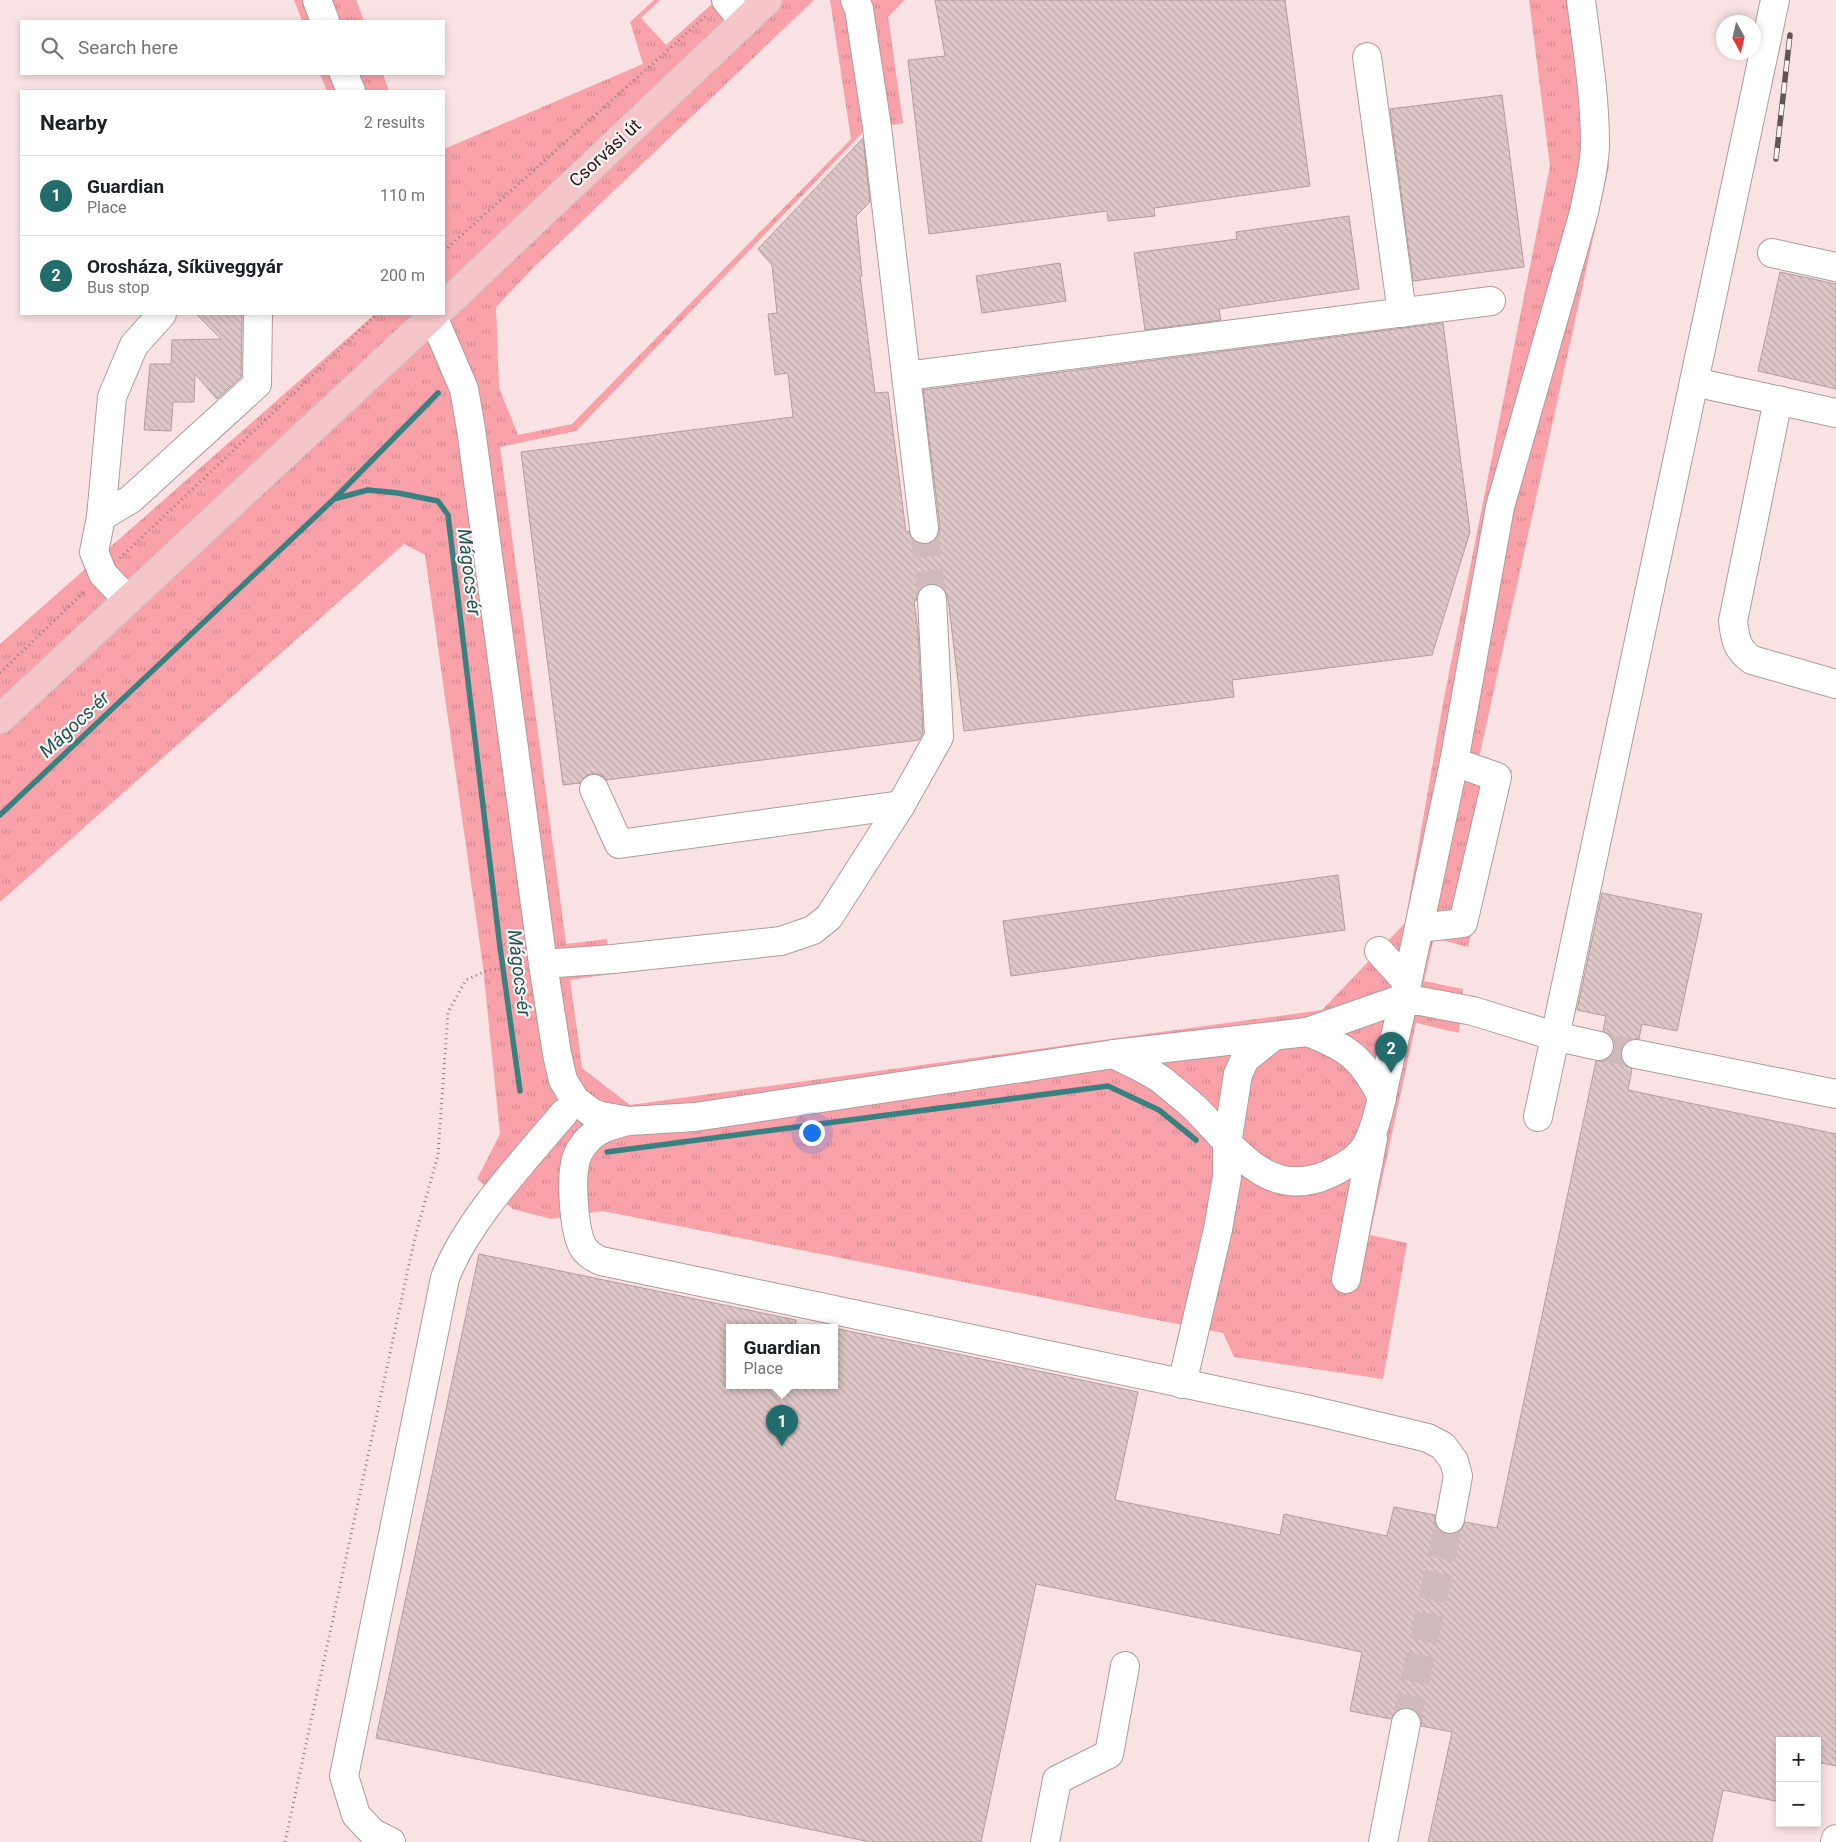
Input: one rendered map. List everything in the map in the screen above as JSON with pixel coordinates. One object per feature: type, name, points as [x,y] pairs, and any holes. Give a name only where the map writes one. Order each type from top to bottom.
[{"type":"main road","name":"Csorvási út","points":[[445,304],[767,0]]},
{"type":"main road","name":"Csorvási út","points":[[0,719],[433,315]]},
{"type":"street","points":[[317,0],[325,20]]},
{"type":"street","points":[[855,0],[859,9],[877,127],[924,529]]},
{"type":"street","points":[[1346,1279],[1379,1111],[1454,762],[1500,507],[1584,212],[1592,176],[1595,146],[1592,86],[1580,0]]},
{"type":"street","points":[[1538,1117],[1775,0]]},
{"type":"street","points":[[717,7],[744,22]]},
{"type":"street","points":[[1366,57],[1402,312]]},
{"type":"street","points":[[344,75],[351,90]]},
{"type":"street","points":[[1772,254],[1836,267]]},
{"type":"street","points":[[906,376],[1492,301]]},
{"type":"street","points":[[128,600],[103,574],[94,552],[101,517],[112,397],[134,345],[161,315]]},
{"type":"street","points":[[101,517],[131,499],[257,384],[258,315]]},
{"type":"street","points":[[437,315],[464,389],[471,429],[543,964],[557,1054],[577,1221],[581,1243],[588,1253],[601,1261],[1310,1410],[1428,1438],[1443,1446],[1454,1461],[1458,1476],[1450,1519]]},
{"type":"street","points":[[1694,382],[1836,413]]},
{"type":"street","points":[[1778,400],[1734,621],[1734,634],[1737,645],[1752,660],[1836,684]]},
{"type":"street","points":[[543,964],[613,959],[781,941],[814,930],[829,917],[901,804],[939,737],[932,599]]},
{"type":"street","points":[[1419,928],[1463,923],[1497,777],[1454,762]]},
{"type":"street","points":[[594,789],[619,844],[901,804]]},
{"type":"street","points":[[1379,951],[1405,990],[1554,1036],[1599,1046]]},
{"type":"street","points":[[557,1054],[563,1080],[575,1100],[591,1112],[601,1116],[629,1121],[694,1117],[1114,1054],[1307,1032],[1405,990]]},
{"type":"street","points":[[1114,1054],[1162,1080],[1195,1108],[1227,1144],[1262,1172],[1279,1180],[1311,1180],[1341,1168],[1355,1159],[1366,1146],[1379,1111],[1373,1079],[1359,1061],[1344,1048],[1307,1032]]},
{"type":"street","points":[[1182,1384],[1218,1229],[1227,1177],[1227,1144],[1238,1074],[1245,1059],[1274,1036]]},
{"type":"street","points":[[1636,1054],[1836,1094]]},
{"type":"street","points":[[391,1842],[373,1833],[356,1815],[344,1776],[445,1278],[460,1246],[498,1192],[564,1113]]},
{"type":"street","points":[[573,1185],[575,1162],[584,1144],[600,1130],[629,1121]]},
{"type":"street","points":[[1045,1842],[1057,1780],[1109,1754],[1125,1666]]},
{"type":"street","points":[[1382,1842],[1406,1722]]},
{"type":"path","points":[[445,251],[717,7]]},
{"type":"path","points":[[0,673],[376,315]]},
{"type":"path","points":[[285,1842],[415,1237],[438,1155],[448,1012],[466,980],[493,969],[512,967]]},
{"type":"green space","points":[[294,0],[356,0],[364,20],[302,20]]},
{"type":"green space","points":[[654,0],[660,0],[641,18],[666,45],[713,3],[711,0],[814,0],[535,266],[496,307],[499,388],[518,435],[572,424],[851,139],[830,0],[905,0],[888,17],[903,123],[865,130],[576,431],[500,447],[566,944],[607,939],[611,974],[570,980],[582,1068],[630,1105],[1322,1010],[1405,923],[1444,698],[1550,166],[1529,0],[1591,0],[1609,166],[1478,762],[1512,770],[1468,947],[1434,938],[1424,981],[1463,989],[1459,1033],[1416,1023],[1370,1235],[1407,1243],[1383,1379],[1234,1357],[1223,1333],[602,1211],[551,1219],[513,1209],[477,1179],[500,1134],[483,967],[425,555],[404,544],[0,902],[0,644],[374,315],[445,315],[445,149],[643,64],[630,22]]},
{"type":"green space","points":[[320,75],[383,75],[389,90],[327,90]]},
{"type":"building","points":[[935,0],[1285,0],[1310,186],[1154,208],[1155,216],[1108,221],[1107,211],[929,234],[908,60],[945,56]]},
{"type":"building","points":[[1502,95],[1524,267],[1413,281],[1390,109]]},
{"type":"building","points":[[863,138],[870,202],[856,216],[862,276],[860,276],[875,393],[888,392],[906,532],[909,531],[912,539],[917,543],[925,545],[933,542],[938,536],[940,528],[923,390],[1443,323],[1470,532],[1432,655],[1232,680],[1234,697],[964,731],[948,598],[940,585],[931,583],[923,586],[918,592],[916,601],[914,601],[918,631],[923,733],[919,740],[606,780],[603,776],[595,773],[587,775],[580,783],[563,785],[521,452],[793,417],[788,373],[775,375],[768,314],[777,313],[772,265],[758,249]]},
{"type":"building","points":[[1349,216],[1359,289],[1219,309],[1221,320],[1145,330],[1134,253],[1237,239],[1236,232]]},
{"type":"building","points":[[1060,263],[1066,301],[982,313],[976,276]]},
{"type":"building","points":[[1780,272],[1836,284],[1836,389],[1758,371]]},
{"type":"building","points":[[197,315],[242,315],[241,377],[217,399],[195,374],[194,402],[173,402],[171,431],[144,430],[150,364],[171,364],[172,340],[221,339]]},
{"type":"building","points":[[1338,875],[1345,930],[1011,976],[1003,921]]},
{"type":"building","points":[[1602,893],[1702,914],[1677,1031],[1642,1024],[1639,1039],[1631,1039],[1624,1044],[1621,1050],[1621,1059],[1625,1065],[1632,1069],[1628,1090],[1836,1134],[1836,1766],[1821,1763],[1821,1737],[1776,1737],[1776,1801],[1723,1790],[1712,1842],[1428,1842],[1452,1732],[1421,1726],[1421,1717],[1417,1712],[1409,1708],[1400,1708],[1391,1719],[1350,1711],[1362,1652],[1036,1584],[981,1842],[870,1842],[376,1738],[479,1254],[796,1320],[795,1324],[726,1324],[726,1389],[838,1389],[838,1329],[1138,1392],[1115,1500],[1280,1535],[1284,1514],[1387,1536],[1394,1507],[1435,1515],[1435,1525],[1440,1531],[1447,1534],[1456,1534],[1462,1529],[1465,1522],[1497,1528],[1596,1061],[1604,1061],[1610,1057],[1614,1049],[1614,1041],[1610,1035],[1603,1031],[1606,1016],[1577,1010]]},
{"type":"waterway","points":[[335,498],[438,393]]},
{"type":"waterway","name":"Mágocs-ér","points":[[0,815],[334,499],[368,490],[398,493],[438,501],[448,515],[500,947],[520,1091]]},
{"type":"waterway","points":[[607,1152],[1108,1086],[1159,1110],[1196,1140]]},
{"type":"tunnel","points":[[924,529],[932,599]]},
{"type":"tunnel","points":[[1599,1046],[1636,1054]]},
{"type":"tunnel","points":[[1406,1723],[1450,1519]]},
{"type":"railway","points":[[1776,159],[1790,35]]},
{"type":"place","name":"Orosháza, Síküveggyár","points":[[1391,1073]]},
{"type":"place","name":"Guardian","points":[[782,1446]]}]
